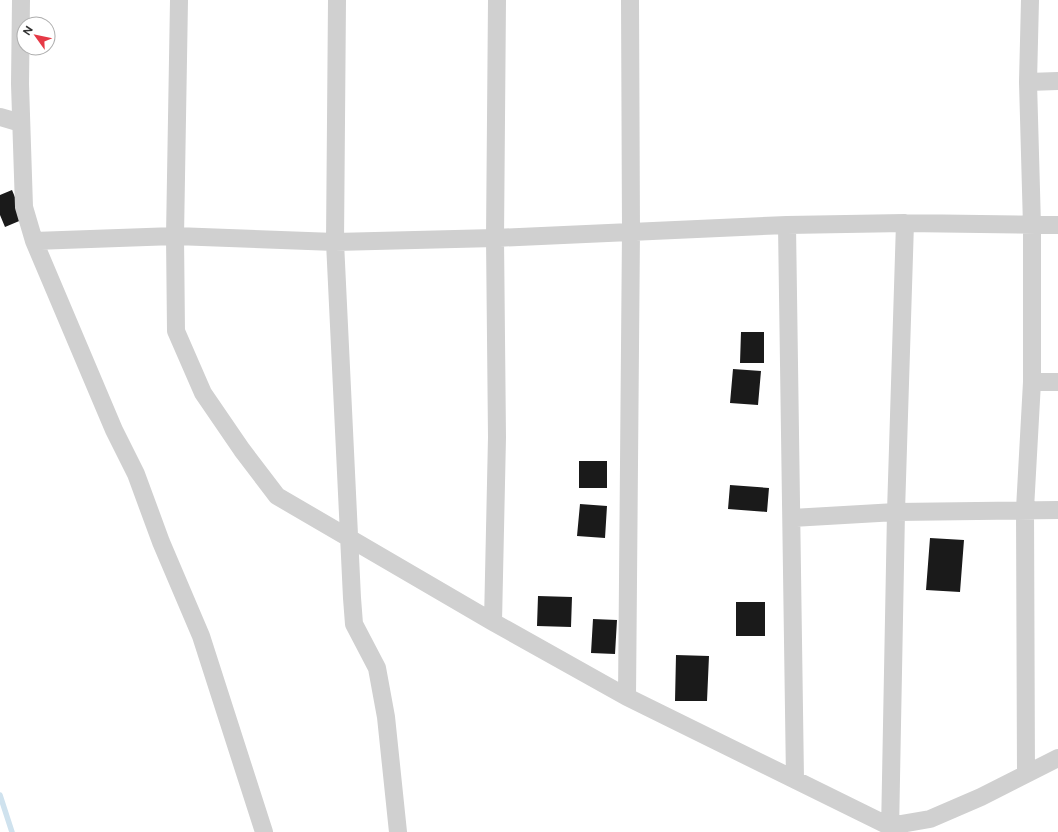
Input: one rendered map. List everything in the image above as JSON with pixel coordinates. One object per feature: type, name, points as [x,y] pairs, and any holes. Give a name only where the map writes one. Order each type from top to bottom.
[{"type":"street","points":[[21,0],[21,123],[24,207],[34,241],[114,430],[136,474],[161,542],[201,636],[264,832]]},
{"type":"street","points":[[179,0],[175,236],[176,331],[203,393],[242,450],[277,496],[350,537],[493,622],[627,697],[795,779],[890,829],[930,819],[981,797],[1058,758]]},
{"type":"street","points":[[337,0],[335,242],[354,624],[377,668],[386,717],[398,832]]},
{"type":"street","points":[[493,622],[497,437],[495,238],[497,0]]},
{"type":"street","points":[[627,697],[631,231],[630,0]]},
{"type":"street","points":[[1026,774],[1025,509],[1032,382],[1032,226],[1028,82],[1030,0]]},
{"type":"street","points":[[1028,82],[1058,81]]},
{"type":"street","points":[[0,117],[21,123]]},
{"type":"street","points":[[34,241],[175,236],[335,242],[495,238],[787,225],[905,223],[1032,226],[1058,225]]},
{"type":"street","points":[[890,829],[896,512],[905,223]]},
{"type":"street","points":[[787,225],[795,779]]},
{"type":"street","points":[[1032,382],[1058,382]]},
{"type":"street","points":[[792,518],[896,512],[1025,509],[1058,510]]},
{"type":"building","points":[[12,190],[24,219],[5,227],[0,215],[0,195]]},
{"type":"building","points":[[741,332],[764,332],[764,363],[740,363]]},
{"type":"building","points":[[733,369],[761,371],[758,405],[730,403]]},
{"type":"building","points":[[579,461],[607,461],[607,488],[579,488]]},
{"type":"building","points":[[730,485],[769,488],[767,512],[728,509]]},
{"type":"building","points":[[580,504],[607,506],[605,538],[577,536]]},
{"type":"building","points":[[930,538],[964,540],[960,592],[926,590]]},
{"type":"building","points":[[538,596],[572,597],[571,627],[537,626]]},
{"type":"building","points":[[736,602],[765,602],[765,636],[736,636]]},
{"type":"building","points":[[593,619],[617,620],[615,654],[591,653]]},
{"type":"building","points":[[676,655],[709,656],[707,701],[675,701]]},
{"type":"waterway","points":[[0,795],[12,832]]}]
